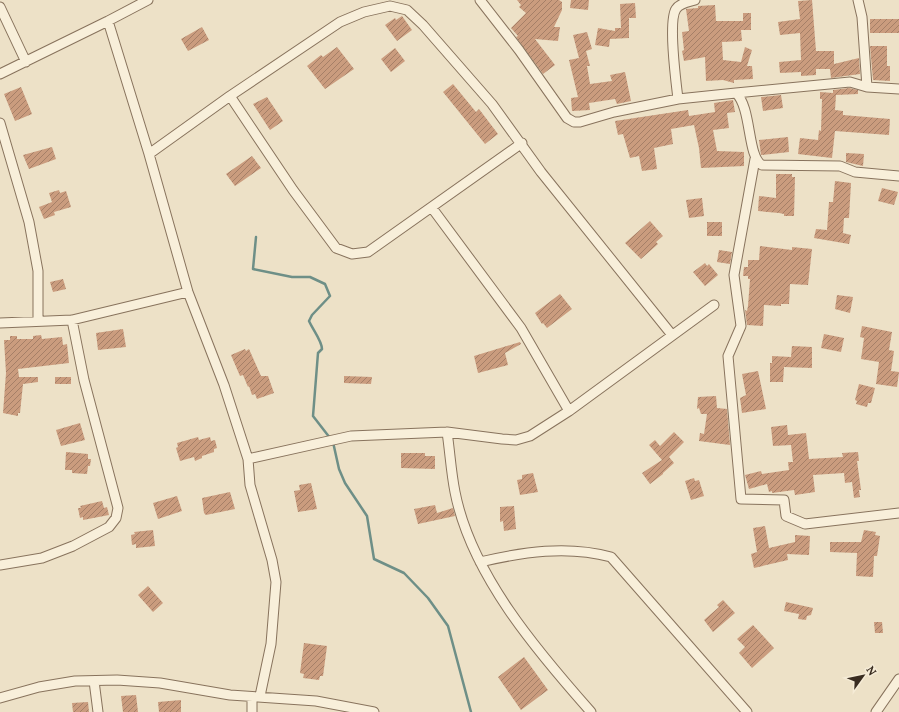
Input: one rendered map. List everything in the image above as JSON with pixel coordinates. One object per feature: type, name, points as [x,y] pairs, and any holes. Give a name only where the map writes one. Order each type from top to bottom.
[{"type":"street","points":[[0,74],[148,0]]},
{"type":"street","points":[[480,0],[514,44],[567,118],[574,122],[580,122],[614,112],[678,99],[736,93],[850,82],[867,87],[899,89]]},
{"type":"street","points":[[678,99],[673,31],[674,13],[679,3],[695,0]]},
{"type":"street","points":[[858,0],[862,17],[867,87]]},
{"type":"street","points":[[0,6],[26,62]]},
{"type":"street","points":[[150,154],[230,96],[340,22],[364,12],[390,6],[407,10],[423,25],[492,104],[522,143],[541,172],[672,335]]},
{"type":"street","points":[[108,21],[150,154],[188,292],[224,384],[248,459],[250,485],[272,560],[276,582],[270,644],[252,712]]},
{"type":"street","points":[[736,93],[742,98],[746,111],[755,160],[734,275],[741,326],[728,356],[741,499],[784,500],[786,516],[805,524],[899,514]]},
{"type":"street","points":[[230,96],[293,190],[336,248],[352,254],[368,252],[522,143]]},
{"type":"street","points":[[0,123],[29,222],[38,271],[38,321]]},
{"type":"street","points":[[755,160],[762,165],[840,166],[855,172],[899,176]]},
{"type":"street","points":[[432,208],[521,328],[569,411]]},
{"type":"street","points":[[0,323],[72,320],[188,292]]},
{"type":"street","points":[[248,459],[350,436],[447,432],[516,440],[530,436],[569,411],[714,305]]},
{"type":"street","points":[[0,565],[42,558],[73,546],[109,528],[116,518],[118,508],[84,380],[72,320]]},
{"type":"street","points":[[447,432],[455,493],[469,536],[480,562],[510,612],[559,676],[590,712]]},
{"type":"street","points":[[480,562],[514,554],[570,550],[590,552],[610,557],[746,712]]},
{"type":"street","points":[[876,712],[899,679]]},
{"type":"street","points":[[94,680],[98,712]]},
{"type":"street","points":[[0,698],[39,687],[75,681],[117,680],[160,683],[264,698],[316,701],[340,709],[374,712]]},
{"type":"building","points":[[517,0],[559,0],[562,2],[562,10],[554,27],[560,27],[558,41],[535,39],[555,65],[543,74],[511,28],[526,13],[519,7],[521,5]]},
{"type":"building","points":[[571,0],[589,0],[588,10],[570,8]]},
{"type":"building","points":[[812,0],[816,51],[834,51],[834,64],[859,58],[860,74],[831,78],[830,69],[816,69],[816,75],[801,76],[801,72],[780,73],[779,62],[801,60],[800,33],[780,35],[778,22],[800,19],[798,1]]},
{"type":"building","points":[[635,3],[636,18],[629,18],[629,38],[610,39],[609,47],[595,45],[598,28],[615,31],[615,28],[621,28],[620,4]]},
{"type":"building","points":[[715,5],[716,21],[743,21],[743,13],[751,13],[751,30],[741,30],[742,41],[722,42],[723,60],[741,62],[745,47],[752,50],[747,66],[752,66],[753,79],[734,80],[734,83],[723,80],[706,81],[705,57],[684,61],[682,51],[684,50],[682,32],[689,31],[686,9],[698,8],[698,6]]},
{"type":"building","points":[[402,16],[412,30],[397,41],[385,25],[395,18],[396,20]]},
{"type":"building","points":[[870,19],[899,19],[899,33],[870,33]]},
{"type":"building","points":[[202,27],[209,40],[188,51],[181,39]]},
{"type":"building","points":[[587,32],[592,49],[586,51],[590,66],[587,66],[590,84],[612,81],[610,75],[625,72],[631,101],[617,104],[615,99],[589,103],[590,110],[572,111],[571,98],[578,97],[569,60],[579,58],[573,35]]},
{"type":"building","points":[[870,46],[887,46],[887,66],[890,66],[890,81],[873,80]]},
{"type":"building","points":[[337,47],[354,69],[325,89],[307,66],[321,55],[323,57]]},
{"type":"building","points":[[395,48],[405,61],[391,72],[381,59]]},
{"type":"building","points":[[453,84],[476,112],[479,109],[498,134],[485,144],[443,92]]},
{"type":"building","points":[[21,87],[32,114],[15,121],[4,94]]},
{"type":"building","points":[[849,88],[858,90],[858,94],[836,95],[835,110],[843,111],[843,115],[890,119],[889,135],[835,131],[832,158],[798,154],[800,138],[818,140],[819,130],[821,131],[822,99],[820,99],[820,92],[833,93],[833,90]]},
{"type":"building","points":[[781,95],[783,108],[763,111],[761,97]]},
{"type":"building","points":[[267,97],[283,121],[270,130],[253,104]]},
{"type":"building","points":[[733,100],[735,112],[727,113],[729,128],[713,130],[717,151],[744,152],[744,166],[701,168],[699,148],[694,125],[671,129],[673,144],[654,148],[657,169],[642,171],[639,156],[630,158],[623,134],[618,135],[615,121],[688,110],[689,116],[715,112],[714,103]]},
{"type":"building","points":[[788,137],[789,152],[761,155],[759,140]]},
{"type":"building","points":[[52,147],[56,159],[29,169],[23,155]]},
{"type":"building","points":[[846,153],[864,154],[863,166],[846,162]]},
{"type":"building","points":[[252,156],[261,168],[235,186],[226,174]]},
{"type":"building","points":[[776,174],[792,174],[792,177],[795,177],[794,216],[784,216],[784,214],[779,213],[758,211],[759,196],[776,198]]},
{"type":"building","points":[[835,181],[851,183],[849,218],[844,218],[843,233],[851,235],[849,244],[814,238],[816,229],[827,230],[829,202],[833,202]]},
{"type":"building","points":[[882,188],[898,192],[894,205],[878,201]]},
{"type":"building","points":[[59,190],[60,193],[66,191],[71,207],[54,212],[55,215],[44,219],[39,207],[52,202],[49,193]]},
{"type":"building","points":[[702,198],[704,216],[689,218],[686,200]]},
{"type":"building","points":[[650,221],[663,236],[656,242],[658,244],[641,259],[625,243]]},
{"type":"building","points":[[707,222],[722,222],[722,236],[707,236]]},
{"type":"building","points":[[760,246],[792,250],[792,247],[812,249],[808,285],[790,284],[789,304],[781,304],[781,306],[764,305],[763,326],[747,325],[745,310],[747,311],[748,306],[750,279],[748,279],[748,276],[743,276],[744,267],[748,267],[748,260],[759,260]]},
{"type":"building","points":[[719,250],[732,252],[730,264],[717,262]]},
{"type":"building","points":[[705,263],[707,266],[709,264],[718,275],[705,286],[693,272]]},
{"type":"building","points":[[63,279],[66,289],[53,292],[50,282]]},
{"type":"building","points":[[560,294],[572,309],[547,328],[543,323],[542,324],[535,313]]},
{"type":"building","points":[[837,295],[853,297],[850,313],[835,309]]},
{"type":"building","points":[[862,326],[892,332],[889,350],[894,351],[891,371],[899,372],[897,387],[876,384],[879,362],[861,359],[864,338],[860,337]]},
{"type":"building","points":[[123,329],[126,347],[98,350],[96,333]]},
{"type":"building","points":[[824,334],[844,338],[841,352],[821,348]]},
{"type":"building","points":[[41,335],[42,339],[62,337],[63,345],[67,344],[69,363],[18,369],[19,377],[38,377],[38,382],[23,384],[20,413],[18,413],[18,416],[3,413],[6,373],[4,340],[10,340],[10,336],[17,336],[17,339],[33,339],[33,336]]},
{"type":"building","points":[[520,342],[521,344],[505,353],[508,365],[478,373],[474,356]]},
{"type":"building","points":[[792,346],[812,347],[812,368],[784,367],[783,382],[770,382],[770,363],[772,363],[772,356],[791,357]]},
{"type":"building","points":[[245,349],[246,351],[249,349],[261,376],[268,376],[274,393],[257,399],[255,394],[252,395],[243,375],[240,376],[231,355]]},
{"type":"building","points":[[758,371],[766,409],[742,413],[740,398],[746,395],[742,374]]},
{"type":"building","points":[[344,376],[372,377],[371,384],[344,383]]},
{"type":"building","points":[[55,377],[71,377],[71,384],[55,384]]},
{"type":"building","points":[[859,384],[875,388],[871,403],[868,403],[867,407],[856,404],[857,401],[855,400]]},
{"type":"building","points":[[716,396],[717,408],[727,409],[730,445],[699,441],[700,433],[704,434],[707,414],[701,414],[699,408],[697,409],[698,397]]},
{"type":"building","points":[[80,423],[85,440],[61,446],[56,430]]},
{"type":"building","points":[[787,425],[788,435],[806,433],[809,459],[843,457],[842,453],[858,452],[859,461],[857,461],[861,490],[859,490],[860,497],[854,498],[852,482],[845,483],[844,473],[813,475],[815,492],[795,495],[794,490],[772,493],[772,491],[769,492],[767,484],[749,489],[745,475],[761,471],[762,474],[789,470],[788,462],[793,462],[791,445],[773,446],[771,427]]},
{"type":"building","points":[[674,432],[684,442],[669,457],[674,463],[650,484],[642,473],[662,460],[649,445],[655,440],[660,446]]},
{"type":"building","points":[[198,437],[199,440],[210,437],[211,441],[215,440],[217,448],[214,449],[214,452],[202,456],[202,458],[195,461],[194,457],[180,461],[176,448],[178,447],[177,443]]},
{"type":"building","points":[[66,452],[88,454],[88,459],[91,459],[87,474],[72,473],[72,470],[65,470]]},
{"type":"building","points":[[401,453],[425,453],[425,456],[435,456],[435,469],[401,468]]},
{"type":"building","points":[[533,473],[538,492],[520,495],[517,480],[522,479],[522,475]]},
{"type":"building","points":[[694,478],[695,481],[699,480],[704,496],[691,500],[685,481]]},
{"type":"building","points":[[311,483],[317,509],[298,512],[294,491],[300,490],[299,485]]},
{"type":"building","points":[[230,492],[235,509],[206,515],[204,513],[202,498]]},
{"type":"building","points":[[177,496],[182,511],[158,519],[153,503]]},
{"type":"building","points":[[102,501],[104,508],[107,507],[109,515],[83,520],[83,517],[80,518],[78,508],[81,508],[80,506]]},
{"type":"building","points":[[435,505],[437,513],[453,508],[455,516],[418,524],[414,509]]},
{"type":"building","points":[[514,506],[516,529],[504,531],[503,521],[500,522],[500,507]]},
{"type":"building","points":[[765,526],[769,548],[795,542],[795,535],[810,536],[809,555],[787,554],[788,560],[754,568],[751,554],[757,552],[753,528]]},
{"type":"building","points":[[153,530],[155,546],[136,548],[136,544],[132,545],[131,535],[135,534],[134,532]]},
{"type":"building","points":[[864,530],[876,532],[875,535],[880,536],[877,556],[874,556],[873,577],[856,576],[857,553],[830,552],[830,542],[861,542]]},
{"type":"building","points":[[148,586],[163,603],[153,612],[138,595]]},
{"type":"building","points":[[723,600],[735,613],[713,632],[704,620],[719,607],[717,605]]},
{"type":"building","points":[[786,602],[813,608],[811,615],[807,616],[806,620],[798,619],[799,614],[784,611]]},
{"type":"building","points":[[874,622],[882,622],[883,633],[875,633]]},
{"type":"building","points":[[753,625],[774,648],[752,668],[739,653],[745,647],[737,639]]},
{"type":"building","points":[[304,643],[327,646],[323,676],[320,676],[319,680],[303,678],[304,674],[300,673]]},
{"type":"building","points":[[524,657],[548,690],[521,710],[498,677]]},
{"type":"building","points":[[136,695],[138,712],[123,712],[121,696]]},
{"type":"building","points":[[181,700],[181,712],[159,712],[158,702]]},
{"type":"building","points":[[88,702],[89,712],[73,712],[72,703]]},
{"type":"waterway","points":[[256,237],[253,269],[292,277],[310,277],[325,284],[330,296],[312,315],[309,321],[322,346],[322,349],[318,353],[313,416],[330,438]]},
{"type":"waterway","points":[[333,442],[339,469],[345,483],[367,516],[374,559],[404,573],[428,598],[448,626],[471,712]]}]
